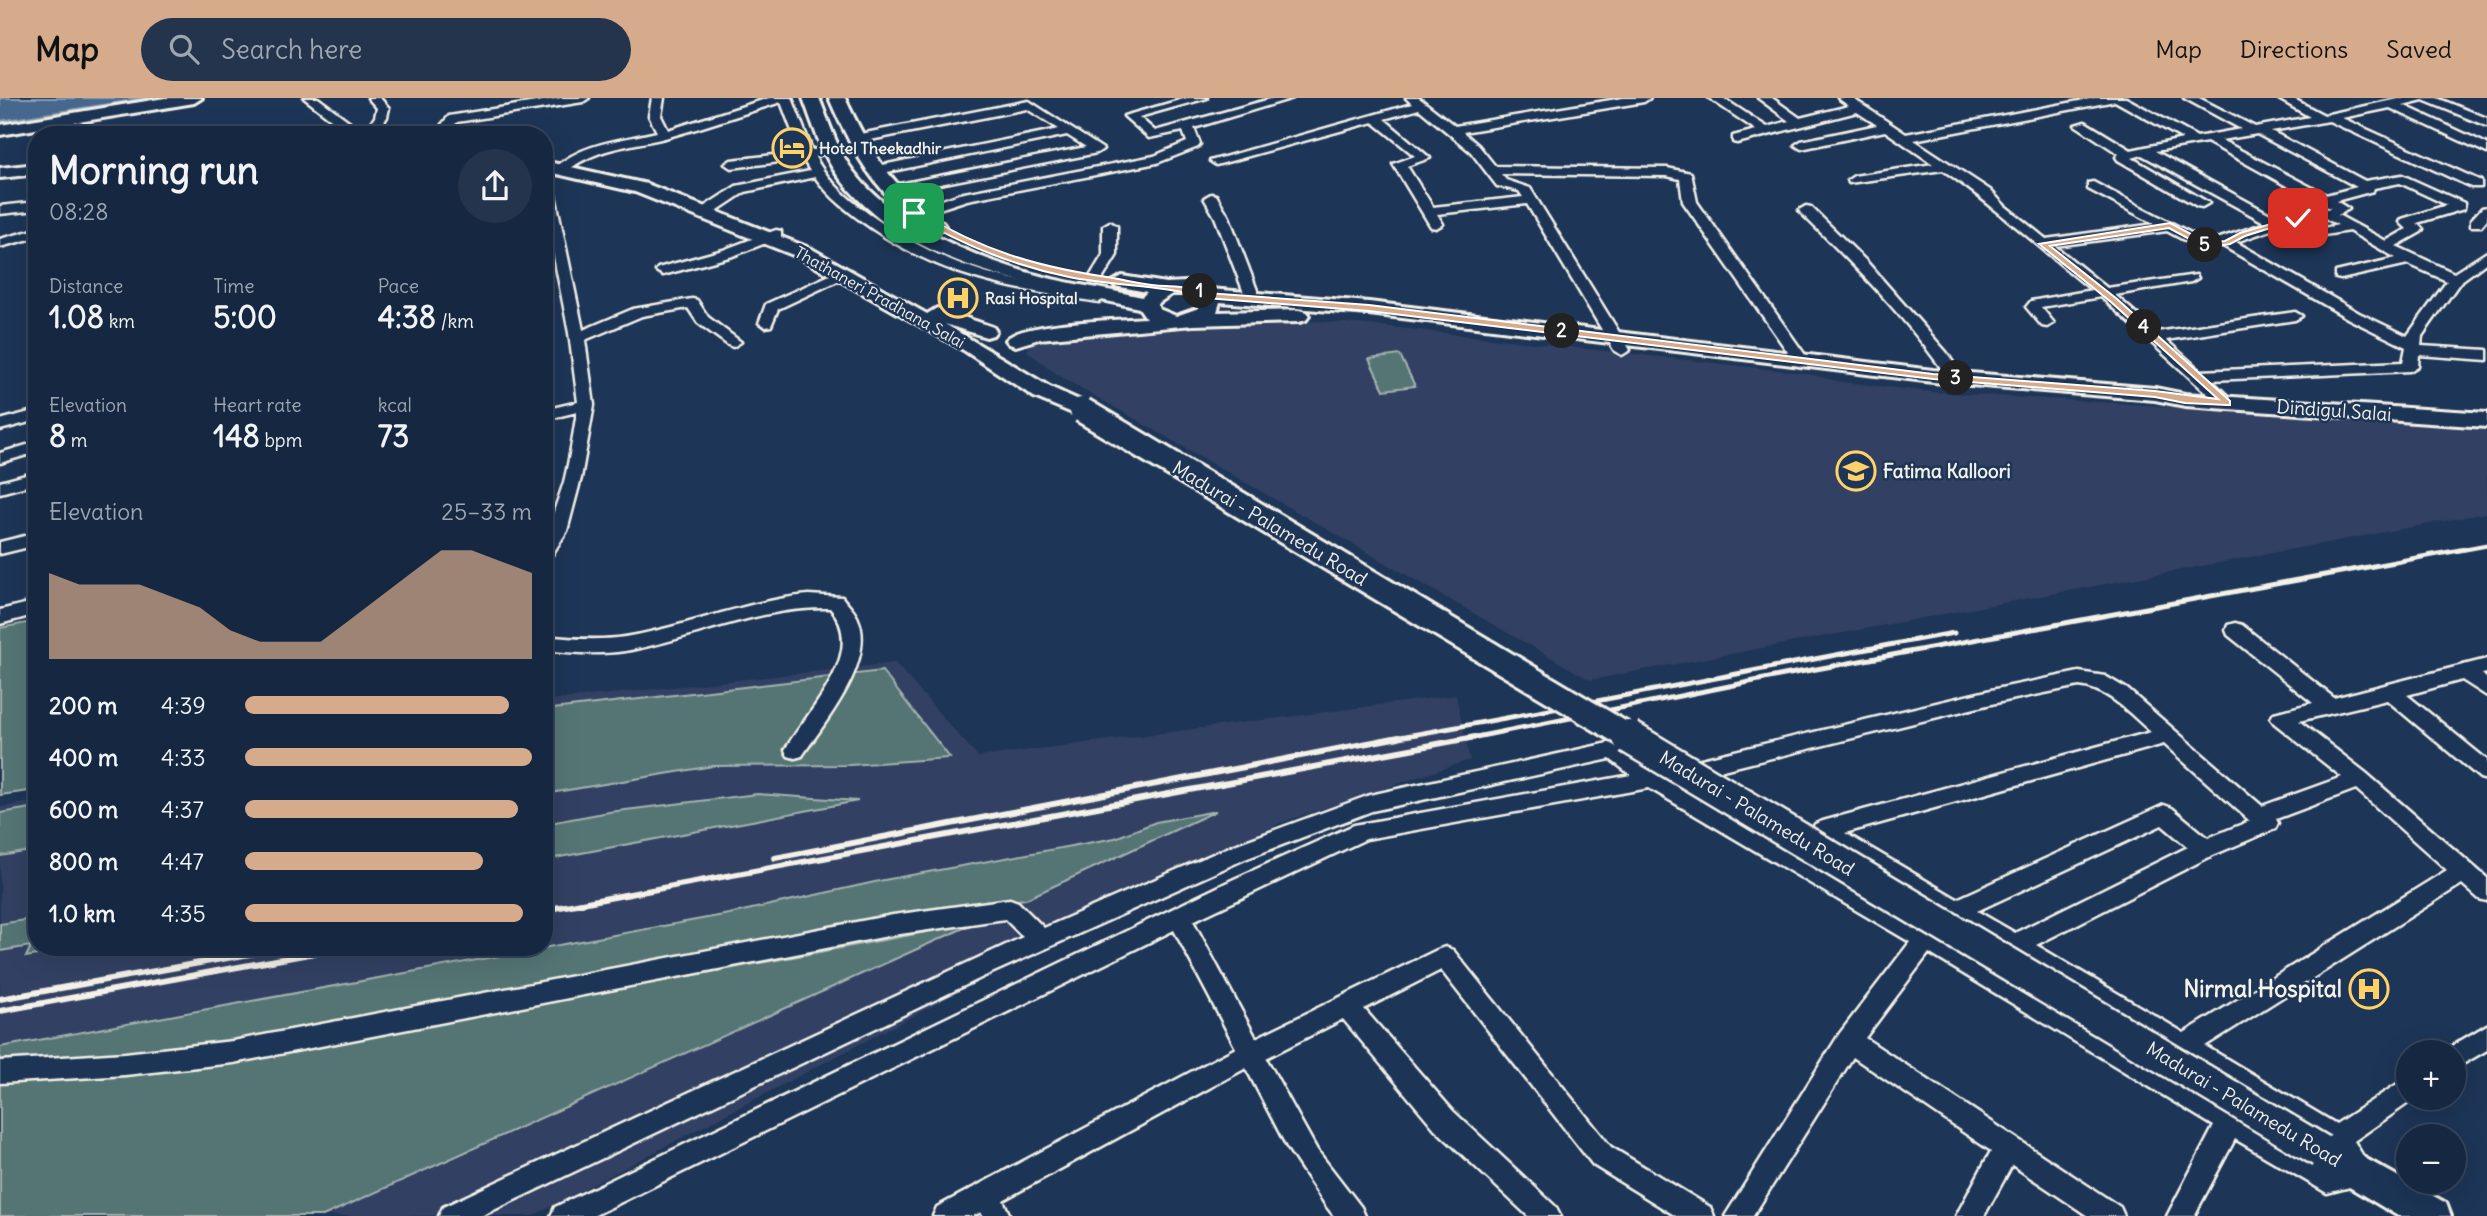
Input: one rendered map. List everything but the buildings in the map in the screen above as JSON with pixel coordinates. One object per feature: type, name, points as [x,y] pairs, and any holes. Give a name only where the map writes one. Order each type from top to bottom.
[{"type":"main road","points":[[0,124],[164,98]]},
{"type":"main road","points":[[0,130],[194,98]]},
{"type":"main road","points":[[811,98],[844,172],[887,217],[940,245],[1046,284],[1148,306],[1157,317],[1184,320],[1208,311],[1211,306],[1206,295],[1184,287],[1166,289],[1070,275],[1007,259],[954,237],[914,213],[889,191],[873,171],[836,98]]},
{"type":"main road","points":[[0,173],[28,170]]},
{"type":"main road","name":"Thathaneri Pradhana Salai","points":[[553,170],[641,188],[763,234],[824,251],[933,312],[1003,337]]},
{"type":"main road","name":"Thathaneri Pradhana Salai","points":[[763,234],[805,253],[974,349]]},
{"type":"main road","points":[[1003,337],[1003,352],[991,355],[974,349],[972,340],[1124,319],[1148,306],[1153,295],[1166,289]]},
{"type":"main road","name":"Dindigul Salai","points":[[1206,295],[1369,308],[1942,388],[2162,402],[2185,400]]},
{"type":"main road","name":"Dindigul Salai","points":[[1003,337],[1184,320],[1310,316],[1955,378],[2155,394],[2185,400],[2486,420]]},
{"type":"main road","name":"Madurai - Palamedu Road","points":[[1003,337],[1029,369],[1082,410]]},
{"type":"main road","name":"Madurai - Palamedu Road","points":[[974,349],[1042,392],[1082,410],[2329,1144],[2360,1173],[2433,1216]]},
{"type":"street","points":[[310,98],[346,126]]},
{"type":"street","points":[[374,98],[383,108],[375,126]]},
{"type":"street","points":[[447,126],[453,119],[583,98]]},
{"type":"street","points":[[657,98],[655,116],[664,134]]},
{"type":"street","points":[[553,167],[601,146],[664,134],[783,98],[817,173],[837,195],[875,225],[962,271],[1005,282],[1099,298],[1105,295]]},
{"type":"street","points":[[1201,98],[1130,116],[1153,135],[1287,98]]},
{"type":"street","points":[[1453,130],[1614,100],[1644,98]]},
{"type":"street","points":[[1715,98],[1765,131]]},
{"type":"street","points":[[1764,98],[1798,122]]},
{"type":"street","points":[[1904,138],[2115,98],[2342,209],[2243,234],[2227,243],[2206,246],[2092,186]]},
{"type":"street","points":[[2190,98],[2366,185],[2402,179],[2459,206],[2407,222],[2416,229],[2386,246]]},
{"type":"street","points":[[2283,98],[2482,183]]},
{"type":"street","points":[[2346,98],[2369,110]]},
{"type":"street","points":[[2202,203],[2122,158],[2143,150],[2369,110],[2413,98]]},
{"type":"street","points":[[2427,98],[2487,122]]},
{"type":"street","points":[[1216,162],[1376,118],[1416,100],[1475,149],[1502,183],[1524,188],[1618,344]]},
{"type":"street","points":[[1737,139],[1798,122],[1850,101],[1986,193],[2000,209],[2103,292],[2227,403]]},
{"type":"street","points":[[2392,104],[2487,149]]},
{"type":"street","points":[[855,139],[1029,105],[1097,149],[889,191]]},
{"type":"street","points":[[1376,118],[1424,158],[1399,164],[1436,224]]},
{"type":"street","points":[[2081,125],[2128,154]]},
{"type":"street","points":[[914,213],[964,197],[1157,159],[1194,144],[1187,126]]},
{"type":"street","points":[[1801,145],[1887,127]]},
{"type":"street","points":[[873,171],[1069,131]]},
{"type":"street","points":[[2143,150],[2278,224]]},
{"type":"street","points":[[731,164],[835,151]]},
{"type":"street","points":[[1854,180],[1945,166]]},
{"type":"street","points":[[1492,170],[1667,172],[1686,176],[1690,202],[1802,362]]},
{"type":"street","points":[[704,213],[741,189],[817,173]]},
{"type":"street","points":[[2482,183],[2469,187],[2487,196]]},
{"type":"street","points":[[2323,200],[2365,190],[2366,185]]},
{"type":"street","points":[[553,193],[586,405],[573,478],[553,527]]},
{"type":"street","points":[[1211,198],[1222,217],[1254,298]]},
{"type":"street","points":[[1429,211],[1531,200]]},
{"type":"street","points":[[0,210],[28,207]]},
{"type":"street","points":[[1806,209],[1861,264],[1942,356],[1955,378]]},
{"type":"street","points":[[2476,223],[2487,211]]},
{"type":"street","points":[[2327,214],[2409,259],[2455,279]]},
{"type":"street","points":[[1096,278],[1110,256],[1110,226]]},
{"type":"street","points":[[2043,244],[2170,226]]},
{"type":"street","points":[[2305,236],[2350,227]]},
{"type":"street","points":[[663,271],[728,253],[763,234]]},
{"type":"street","points":[[0,243],[28,235]]},
{"type":"street","points":[[2227,243],[2413,348],[2487,355]]},
{"type":"street","points":[[2199,376],[2410,366],[2415,336],[2455,279],[2487,256]]},
{"type":"street","points":[[2341,275],[2409,259]]},
{"type":"street","points":[[766,323],[771,307],[841,274]]},
{"type":"street","points":[[2047,323],[2033,307],[2035,304],[2191,278]]},
{"type":"street","points":[[577,338],[638,312],[692,303],[703,320],[733,342]]},
{"type":"street","points":[[2155,337],[2295,316]]},
{"type":"street","points":[[553,413],[586,405]]},
{"type":"street","points":[[0,425],[28,417]]},
{"type":"street","points":[[0,458],[28,450]]},
{"type":"street","points":[[0,488],[28,480]]},
{"type":"street","points":[[0,548],[28,541]]},
{"type":"street","points":[[553,644],[581,647],[624,644],[761,609],[816,600],[835,602],[849,620],[853,648],[836,688],[795,750]]},
{"type":"street","points":[[0,617],[28,609]]},
{"type":"street","points":[[2235,630],[2330,706]]},
{"type":"street","points":[[2487,666],[2281,718],[2359,779],[2487,892]]},
{"type":"street","points":[[2465,672],[2487,689]]},
{"type":"street","points":[[565,1215],[1180,919],[1240,887],[1362,831],[1652,779],[1991,696],[2079,679],[2098,681],[2120,694],[2267,823],[2204,849],[2017,944]]},
{"type":"street","points":[[2390,692],[2487,772]]},
{"type":"street","points":[[2168,735],[1823,830],[2184,1046],[2329,1144],[2396,1097]]},
{"type":"street","points":[[452,1216],[1041,940],[1237,853],[1370,803],[1613,750],[1652,779],[1926,939],[2327,1180],[2360,1173]]},
{"type":"street","points":[[2260,816],[2359,779]]},
{"type":"street","points":[[1956,909],[2164,814],[2204,849]]},
{"type":"street","points":[[2184,1046],[2463,872]]},
{"type":"street","points":[[0,1072],[125,1064],[233,1052],[893,925],[1010,909],[1041,940]]},
{"type":"street","points":[[1180,919],[1303,1154],[1334,1197],[1352,1216]]},
{"type":"street","points":[[1738,1216],[1849,1041],[1926,939]]},
{"type":"street","points":[[946,1216],[992,1206],[1251,1053],[1445,957],[1602,1156],[1701,1216]]},
{"type":"street","points":[[1346,1005],[1444,1120],[1547,1216]]},
{"type":"street","points":[[2466,1050],[2487,1036]]},
{"type":"street","points":[[1849,1041],[2111,1216]]},
{"type":"street","points":[[2180,1216],[2230,1122]]},
{"type":"street","points":[[1969,1216],[2008,1147]]},
{"type":"shaded area","points":[[0,98],[147,98],[0,121]]},
{"type":"shaded area","name":"Fatima Kalloori","points":[[1318,321],[1803,373],[1842,382],[1933,392],[2487,429],[2487,513],[1590,680],[1058,375],[1027,351],[1032,337]]},
{"type":"shaded area","points":[[895,663],[978,757],[1456,695],[1470,760],[1280,823],[533,1216],[0,1216],[0,807],[28,802],[28,956],[553,956],[553,700]]},
{"type":"green space","points":[[1400,355],[1415,386],[1384,390],[1369,359]]},
{"type":"green space","points":[[28,623],[28,791],[0,795],[0,628]]},
{"type":"green space","points":[[882,671],[950,758],[850,765],[713,766],[553,793],[553,709]]},
{"type":"green space","points":[[757,794],[858,801],[553,858],[553,822],[609,812]]},
{"type":"green space","points":[[28,808],[28,851],[0,856],[0,813]]},
{"type":"green space","points":[[1216,811],[1026,899],[880,917],[240,1039],[121,1055],[0,1061],[0,1047],[499,956],[553,956],[553,946],[729,914],[884,880],[1115,838],[1156,822]]},
{"type":"green space","points":[[28,919],[28,946],[0,951],[0,924]]},
{"type":"green space","points":[[975,923],[323,1216],[0,1216],[0,1078],[192,1069]]},
{"type":"railway","points":[[1466,739],[1784,675],[2487,545]]},
{"type":"railway","points":[[1395,738],[1954,633]]},
{"type":"railway","points":[[553,908],[1475,737]]},
{"type":"railway","points":[[775,858],[1395,738]]},
{"type":"railway","points":[[1388,739],[1395,738]]},
{"type":"railway","points":[[0,999],[238,956]]},
{"type":"railway","points":[[0,1011],[298,956]]},
{"type":"place","name":"Hotel Theekadhir","points":[[792,148]]},
{"type":"place","name":"Rasi Hospital","points":[[958,298]]},
{"type":"place","name":"Fatima Kalloori","points":[[1856,471]]},
{"type":"place","name":"Nirmal Hospital","points":[[2369,989]]},
{"type":"route","points":[[914,213],[954,237],[1007,259],[1070,275],[1166,289],[1184,287],[1206,295],[1369,308],[1802,362],[2227,403],[2114,301],[2043,244],[2170,226],[2206,246],[2227,243],[2243,234],[2298,218]]}]
